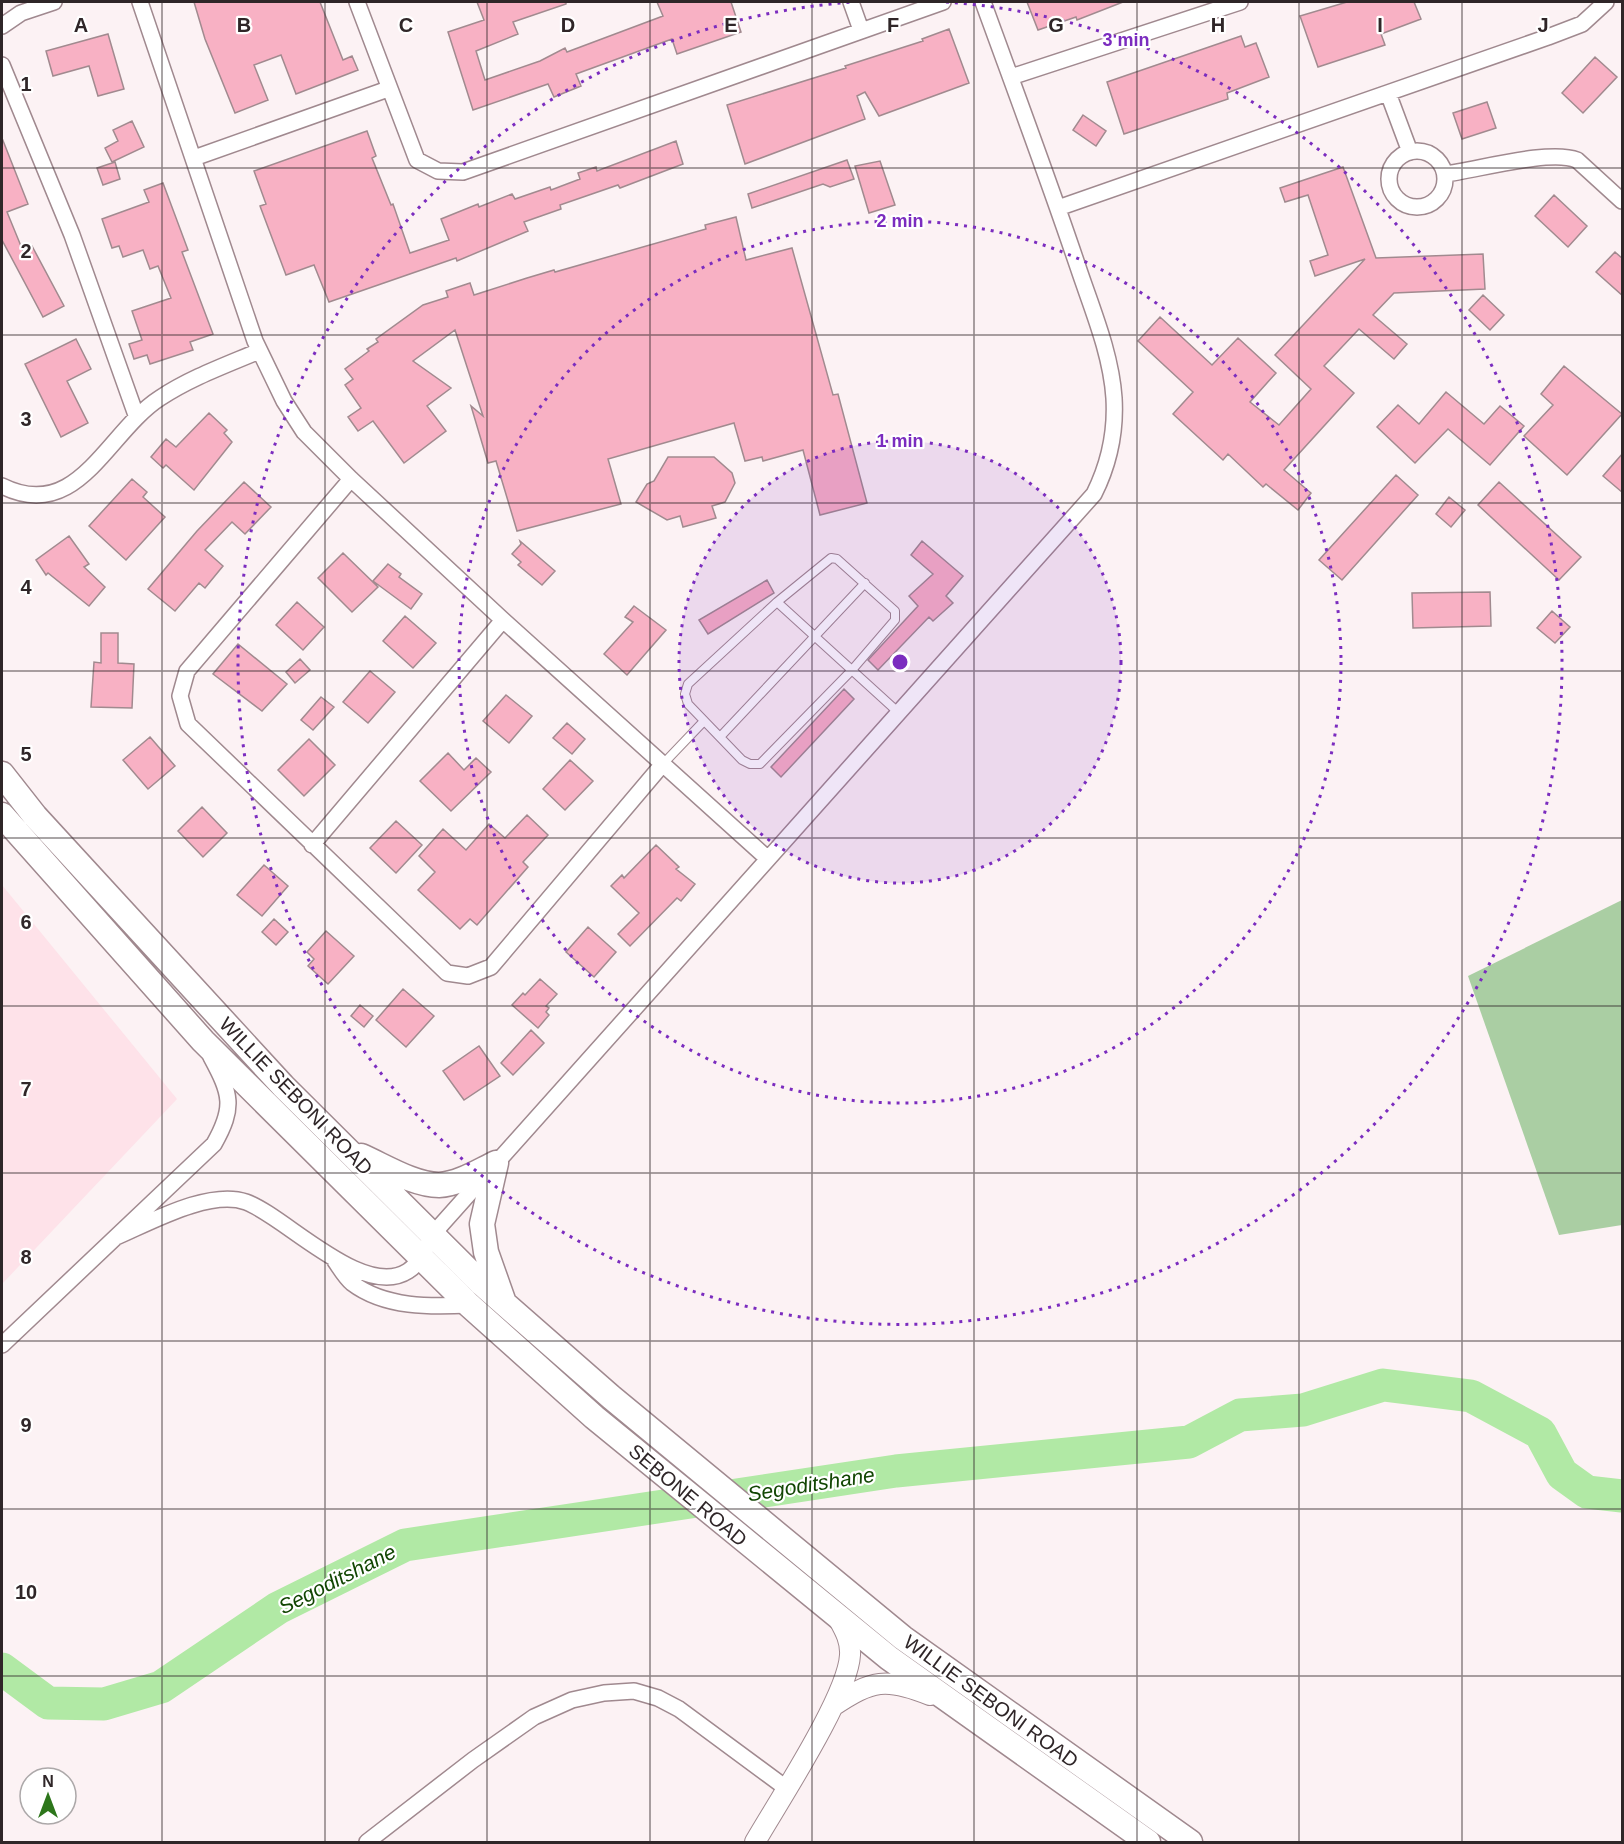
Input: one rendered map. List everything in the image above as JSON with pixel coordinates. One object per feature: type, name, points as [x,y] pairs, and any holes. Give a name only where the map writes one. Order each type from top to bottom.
[{"type":"main road","name":"WILLIE SEBONI ROAD","points":[[2,774],[35,816],[283,1086],[504,1304],[611,1397]]},
{"type":"main road","name":"WILLIE SEBONI ROAD","points":[[2,815],[203,1041],[469,1305],[594,1417]]},
{"type":"main road","points":[[345,1148],[415,1179],[439,1185],[463,1179],[496,1163]]},
{"type":"main road","points":[[496,1163],[483,1232],[486,1252],[504,1304]]},
{"type":"main road","name":"SEBONE ROAD","points":[[611,1397],[798,1552]]},
{"type":"main road","name":"SEBONE ROAD","points":[[594,1417],[782,1573]]},
{"type":"main road","name":"WILLIE SEBONI ROAD","points":[[798,1552],[903,1638],[1190,1842]]},
{"type":"main road","name":"WILLIE SEBONI ROAD","points":[[782,1573],[950,1703],[1148,1842]]},
{"type":"street","points":[[2,26],[21,13],[54,2]]},
{"type":"street","points":[[140,2],[260,351],[284,401],[304,432],[351,479],[503,620],[768,859]]},
{"type":"street","points":[[358,2],[388,89],[417,160],[438,171],[463,172],[943,2]]},
{"type":"street","points":[[851,2],[861,30]]},
{"type":"street","points":[[116,1238],[189,1206],[224,1200],[245,1202],[334,1261],[389,1277],[410,1270],[422,1258],[433,1234],[1080,513],[1094,494],[1106,471],[1113,435],[1114,398],[1108,358],[1058,208],[983,2]]},
{"type":"street","points":[[1011,78],[1240,2]]},
{"type":"street","points":[[1058,208],[1582,24],[1606,2]]},
{"type":"street","points":[[2,65],[72,235],[136,415]]},
{"type":"street","points":[[194,158],[388,89]]},
{"type":"street","points":[[1388,93],[1410,152]]},
{"type":"street","points":[[1410,152],[1428,153],[1442,165],[1445,174],[1443,192],[1429,205],[1411,207],[1402,203],[1390,189],[1390,170],[1401,156],[1410,152]]},
{"type":"street","points":[[1445,174],[1539,158],[1569,157],[1576,160],[1623,201]]},
{"type":"street","points":[[2,486],[15,492],[54,494],[84,476],[136,415],[160,398],[260,351]]},
{"type":"street","points":[[351,479],[187,671],[180,696],[188,724],[447,973],[468,976],[491,967],[662,765]]},
{"type":"street","points":[[312,845],[503,620]]},
{"type":"street","points":[[2,1345],[214,1144],[228,1120],[229,1105],[226,1087],[203,1041]]},
{"type":"street","points":[[334,1261],[351,1282],[384,1299],[440,1307],[469,1305]]},
{"type":"street","points":[[755,1842],[833,1706],[850,1656],[848,1638],[836,1614]]},
{"type":"street","points":[[833,1706],[861,1688],[886,1682],[906,1685],[950,1703]]},
{"type":"street","points":[[367,1842],[473,1760],[534,1717],[572,1700],[604,1693],[634,1691],[658,1698],[679,1709],[786,1788]]},
{"type":"lane","points":[[831,558],[837,559],[865,583],[884,600],[896,615],[895,620],[852,670],[760,764],[750,764],[742,760],[688,704],[685,694],[688,684],[777,602],[831,558]]},
{"type":"lane","points":[[720,737],[865,583]]},
{"type":"lane","points":[[777,602],[899,713]]},
{"type":"lane","points":[[662,765],[704,721]]},
{"type":"shaded area","points":[[2,885],[177,1099],[2,1284]]},
{"type":"green space","points":[[1622,900],[1622,1225],[1559,1235],[1468,976]]},
{"type":"building","points":[[194,2],[320,2],[343,60],[352,56],[358,70],[296,94],[281,55],[254,65],[268,100],[235,113],[205,39]]},
{"type":"building","points":[[477,2],[566,2],[566,4],[513,22],[518,34],[476,51],[485,80],[540,61],[565,48],[567,52],[663,16],[657,2],[731,2],[741,32],[677,54],[672,39],[576,74],[581,86],[554,97],[548,84],[473,110],[448,32],[484,20]]},
{"type":"building","points":[[1027,2],[1123,2],[1077,20],[1076,17],[1038,30]]},
{"type":"building","points":[[1347,2],[1414,2],[1421,19],[1381,34],[1385,45],[1318,67],[1300,16]]},
{"type":"building","points":[[949,29],[969,83],[879,116],[865,92],[857,96],[865,119],[745,164],[727,105],[846,68],[845,66],[923,41],[922,39]]},
{"type":"building","points":[[108,34],[124,89],[98,96],[89,66],[53,76],[46,51]]},
{"type":"building","points":[[1241,36],[1245,47],[1256,43],[1269,77],[1227,93],[1228,99],[1124,134],[1107,82]]},
{"type":"building","points":[[1595,57],[1617,77],[1583,113],[1562,93]]},
{"type":"building","points":[[1487,102],[1496,128],[1462,139],[1453,113]]},
{"type":"building","points":[[1083,115],[1106,131],[1096,146],[1073,130]]},
{"type":"building","points":[[132,121],[144,147],[112,162],[105,148],[118,141],[113,130]]},
{"type":"building","points":[[367,131],[376,156],[372,158],[391,205],[393,204],[410,253],[449,240],[441,219],[478,204],[479,207],[512,194],[515,199],[550,187],[551,190],[580,179],[578,173],[596,167],[597,171],[676,141],[683,164],[620,188],[618,185],[560,205],[561,209],[524,222],[528,231],[457,261],[456,258],[329,302],[314,265],[286,275],[260,206],[266,204],[254,171]]},
{"type":"building","points":[[2,138],[28,204],[7,212],[23,251],[32,246],[64,306],[43,317],[2,240]]},
{"type":"building","points":[[847,160],[854,179],[830,187],[823,184],[752,208],[748,194]]},
{"type":"building","points":[[880,161],[895,205],[869,213],[855,166]]},
{"type":"building","points":[[115,162],[120,179],[103,185],[97,168]]},
{"type":"building","points":[[1343,167],[1376,258],[1483,254],[1485,289],[1394,293],[1373,315],[1407,344],[1394,359],[1359,329],[1324,366],[1354,393],[1284,470],[1311,493],[1298,510],[1266,484],[1263,487],[1228,454],[1223,460],[1173,414],[1193,392],[1138,341],[1160,317],[1212,365],[1238,338],[1276,373],[1250,402],[1279,425],[1311,389],[1275,355],[1365,259],[1315,276],[1310,261],[1328,255],[1308,195],[1285,202],[1280,188]]},
{"type":"building","points":[[163,183],[188,250],[182,252],[213,334],[190,342],[193,350],[150,364],[147,355],[134,359],[129,344],[142,340],[132,311],[171,298],[158,266],[150,269],[143,250],[123,257],[119,246],[112,248],[102,219],[149,202],[144,190]]},
{"type":"building","points":[[1554,195],[1587,226],[1568,247],[1535,216]]},
{"type":"building","points":[[736,217],[746,260],[792,248],[833,395],[838,394],[867,503],[820,515],[803,450],[763,461],[762,457],[745,461],[734,423],[608,459],[621,504],[517,531],[496,461],[488,463],[471,406],[483,416],[455,330],[413,361],[451,388],[427,406],[446,431],[404,463],[373,421],[358,431],[348,417],[361,408],[345,385],[353,379],[345,369],[369,351],[367,349],[378,342],[376,339],[423,305],[448,297],[446,291],[470,283],[474,295],[554,270],[555,272],[706,229],[705,225]]},
{"type":"building","points":[[1615,252],[1623,259],[1623,296],[1596,272]]},
{"type":"building","points":[[1483,295],[1504,315],[1490,330],[1469,310]]},
{"type":"building","points":[[76,339],[91,369],[67,381],[88,423],[61,437],[25,364]]},
{"type":"building","points":[[1564,366],[1622,414],[1567,475],[1524,436],[1553,405],[1541,394]]},
{"type":"building","points":[[1446,392],[1484,424],[1500,406],[1524,426],[1490,465],[1448,429],[1415,463],[1377,427],[1398,405],[1419,424]]},
{"type":"building","points":[[209,413],[227,430],[224,433],[232,442],[194,490],[166,465],[163,468],[151,457],[166,439],[176,447]]},
{"type":"building","points":[[1623,453],[1623,493],[1603,476]]},
{"type":"building","points":[[668,457],[714,457],[732,473],[735,483],[725,502],[712,506],[716,518],[683,527],[680,516],[667,520],[636,502],[647,484],[654,481]]},
{"type":"building","points":[[1396,475],[1418,495],[1342,580],[1319,560]]},
{"type":"building","points":[[132,479],[147,492],[143,497],[165,517],[126,560],[89,526]]},
{"type":"building","points":[[244,482],[271,507],[245,534],[232,522],[205,550],[223,566],[205,588],[199,583],[175,611],[148,589],[197,531]]},
{"type":"building","points":[[1499,482],[1581,557],[1559,580],[1478,505]]},
{"type":"building","points":[[1449,497],[1465,510],[1451,527],[1436,514]]},
{"type":"building","points":[[69,536],[89,564],[84,567],[105,587],[89,606],[48,573],[46,575],[36,560]]},
{"type":"building","points":[[520,541],[555,571],[542,585],[518,565],[521,562],[512,554],[521,544]]},
{"type":"building","points":[[922,541],[963,576],[946,596],[953,603],[933,621],[929,617],[878,670],[868,660],[918,606],[909,596],[933,574],[911,555]]},
{"type":"building","points":[[343,553],[378,587],[352,612],[318,578]]},
{"type":"building","points":[[388,564],[401,574],[399,577],[422,594],[411,609],[373,581]]},
{"type":"building","points":[[767,580],[774,593],[708,634],[699,620]]},
{"type":"building","points":[[1490,592],[1491,626],[1413,628],[1412,593]]},
{"type":"building","points":[[297,602],[324,627],[303,650],[276,625]]},
{"type":"building","points":[[634,606],[666,630],[627,675],[604,654],[633,622],[625,617]]},
{"type":"building","points":[[1552,611],[1570,627],[1555,643],[1537,628]]},
{"type":"building","points":[[405,616],[436,643],[413,668],[383,641]]},
{"type":"building","points":[[101,633],[118,633],[118,663],[134,664],[132,708],[91,707],[94,662],[101,663]]},
{"type":"building","points":[[238,644],[287,684],[262,711],[213,674]]},
{"type":"building","points":[[300,659],[310,670],[295,683],[286,672]]},
{"type":"building","points":[[370,671],[395,692],[368,723],[343,702]]},
{"type":"building","points":[[844,689],[854,699],[781,777],[771,767]]},
{"type":"building","points":[[506,695],[532,716],[509,743],[483,721]]},
{"type":"building","points":[[321,697],[334,707],[313,730],[301,720]]},
{"type":"building","points":[[567,723],[585,739],[572,754],[553,738]]},
{"type":"building","points":[[150,737],[175,766],[148,789],[123,760]]},
{"type":"building","points":[[309,739],[335,765],[304,796],[278,770]]},
{"type":"building","points":[[448,753],[464,770],[476,758],[491,772],[451,811],[420,781]]},
{"type":"building","points":[[570,760],[593,781],[565,810],[543,789]]},
{"type":"building","points":[[202,807],[227,833],[203,857],[178,831]]},
{"type":"building","points":[[527,815],[548,835],[523,862],[528,867],[477,925],[470,919],[460,929],[418,890],[435,872],[419,856],[443,829],[466,850],[489,824],[505,838]]},
{"type":"building","points":[[396,821],[422,845],[396,873],[370,848]]},
{"type":"building","points":[[656,845],[679,867],[676,869],[695,884],[681,901],[677,898],[630,946],[618,934],[639,913],[611,886],[622,875],[624,878]]},
{"type":"building","points":[[264,865],[288,886],[262,916],[237,895]]},
{"type":"building","points":[[274,919],[288,932],[276,945],[262,932]]},
{"type":"building","points":[[588,927],[616,952],[594,977],[566,952]]},
{"type":"building","points":[[326,931],[354,956],[328,984],[308,966],[314,959],[307,952]]},
{"type":"building","points":[[540,979],[557,994],[546,1006],[549,1008],[546,1012],[549,1015],[538,1028],[512,1005]]},
{"type":"building","points":[[403,989],[434,1016],[406,1047],[376,1020]]},
{"type":"building","points":[[360,1005],[373,1016],[364,1027],[351,1016]]},
{"type":"building","points":[[531,1030],[544,1043],[513,1075],[501,1063]]},
{"type":"building","points":[[479,1046],[500,1076],[464,1100],[443,1071]]},
{"type":"waterway","name":"Segoditshane","points":[[2,1669],[48,1703],[104,1704],[161,1687],[278,1608],[405,1545],[896,1471],[1189,1442],[1240,1415],[1303,1410],[1383,1385],[1471,1396],[1540,1433],[1562,1474],[1587,1492],[1622,1496]]}]
